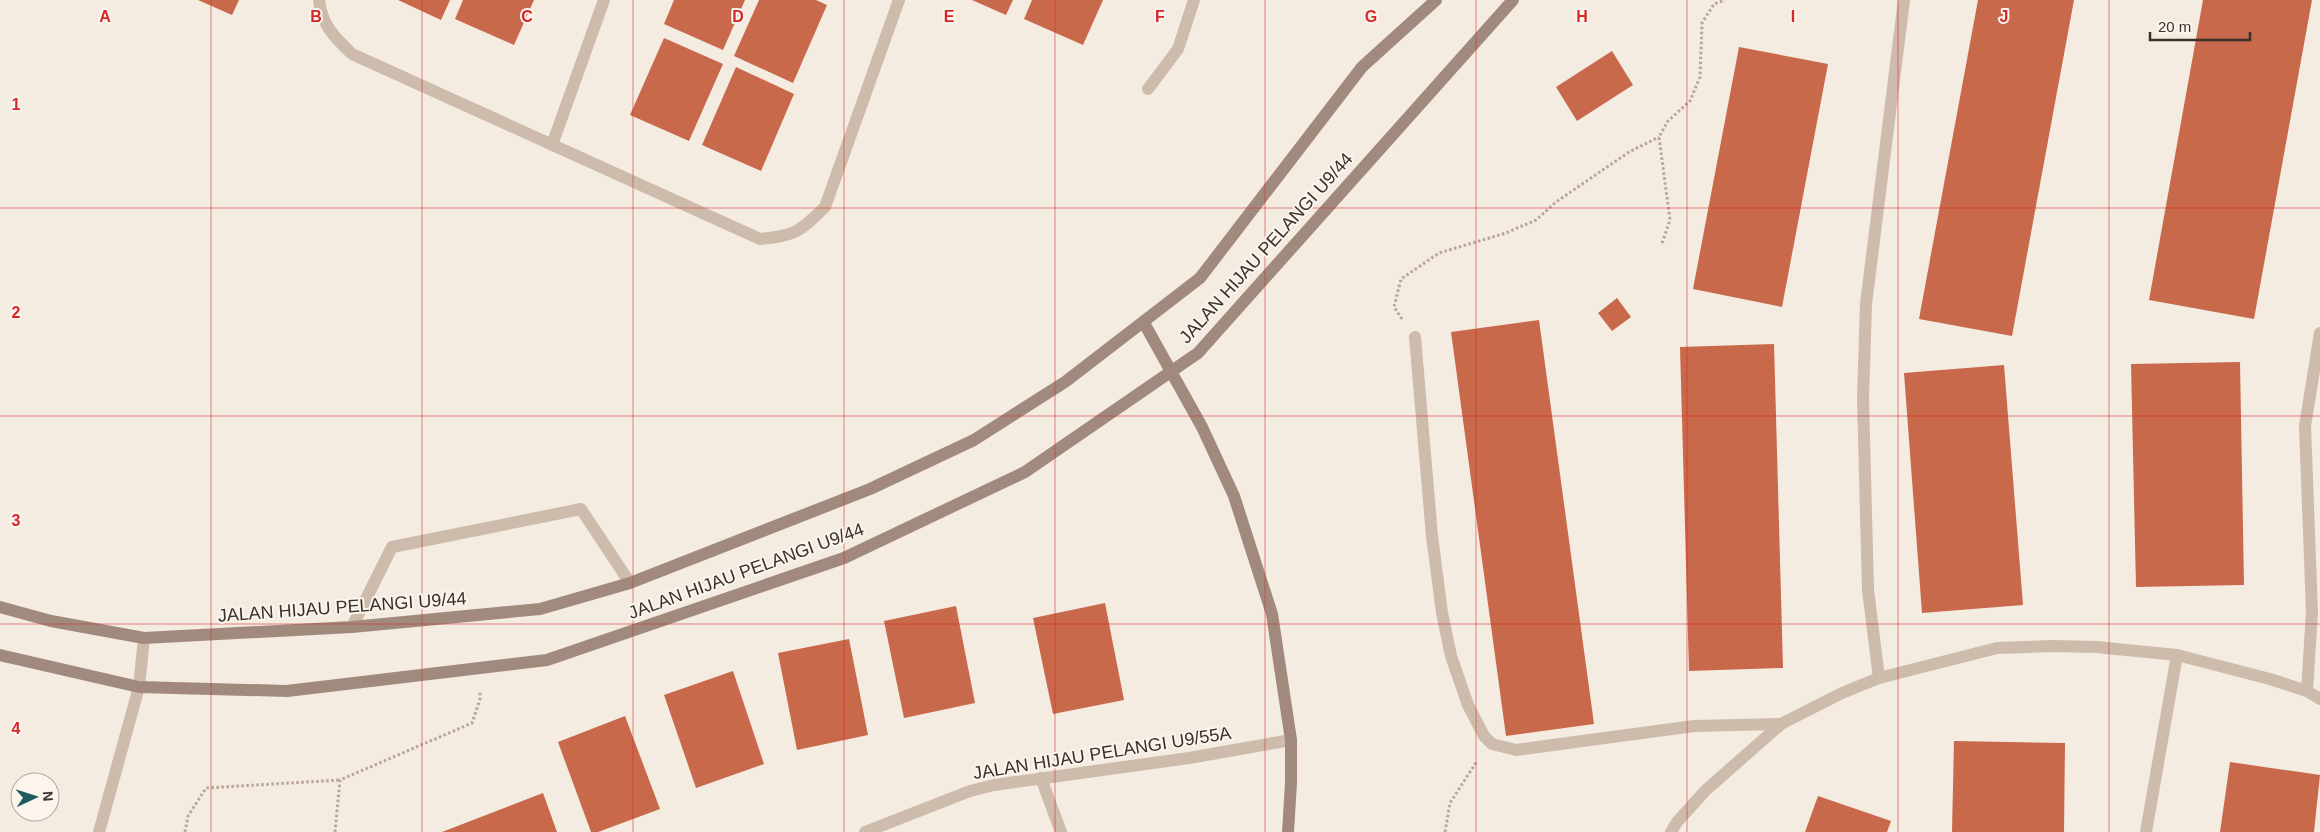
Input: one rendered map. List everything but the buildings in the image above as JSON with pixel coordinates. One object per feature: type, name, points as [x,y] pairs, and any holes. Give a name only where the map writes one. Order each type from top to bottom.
[{"type":"street","points":[[319,0],[321,16],[334,37],[352,54],[760,239],[784,237],[803,228],[825,207],[899,0]]},
{"type":"street","points":[[552,145],[604,0]]},
{"type":"street","points":[[1148,89],[1178,49],[1194,0]]},
{"type":"street","name":"JALAN HIJAU PELANGI U9/44","points":[[0,607],[51,622],[144,638],[352,627],[540,609],[630,583],[870,488],[974,440],[1065,382],[1200,278],[1362,67],[1436,0]]},
{"type":"street","name":"JALAN HIJAU PELANGI U9/44","points":[[0,655],[140,687],[287,691],[547,660],[844,558],[1026,472],[1198,353],[1513,0]]},
{"type":"street","points":[[1879,678],[1868,590],[1863,399],[1866,304],[1904,0]]},
{"type":"street","points":[[1144,322],[1202,427],[1234,496],[1272,614],[1291,740],[1288,832]]},
{"type":"street","points":[[2307,691],[2312,612],[2305,426],[2320,333]]},
{"type":"street","points":[[1415,337],[1432,536],[1442,613],[1452,656],[1468,704],[1484,736],[1492,744],[1516,750],[1694,726],[1781,724]]},
{"type":"street","points":[[352,627],[392,547],[581,509],[630,583]]},
{"type":"street","points":[[99,832],[140,687],[144,638]]},
{"type":"street","points":[[1671,832],[1677,822],[1706,790],[1781,724],[1842,693],[1879,678],[1997,648],[2096,647],[2177,655],[2270,679],[2307,691],[2320,699]]},
{"type":"street","points":[[2146,832],[2177,655]]},
{"type":"street","name":"JALAN HIJAU PELANGI U9/55A","points":[[865,832],[970,791],[1041,778],[1189,758],[1291,740]]},
{"type":"street","points":[[1041,778],[1061,832]]},
{"type":"path","points":[[1415,337],[1394,307],[1401,279],[1440,253],[1506,233],[1536,220],[1556,202],[1629,152],[1659,137],[1668,121],[1690,100],[1700,77],[1702,23],[1714,4],[1725,0]]},
{"type":"path","points":[[1659,137],[1670,220],[1662,243]]},
{"type":"path","points":[[185,832],[188,816],[206,788],[340,780],[472,723],[480,699],[479,668]]},
{"type":"path","points":[[1445,832],[1450,803],[1477,761],[1492,744]]},
{"type":"path","points":[[335,832],[340,780]]}]
